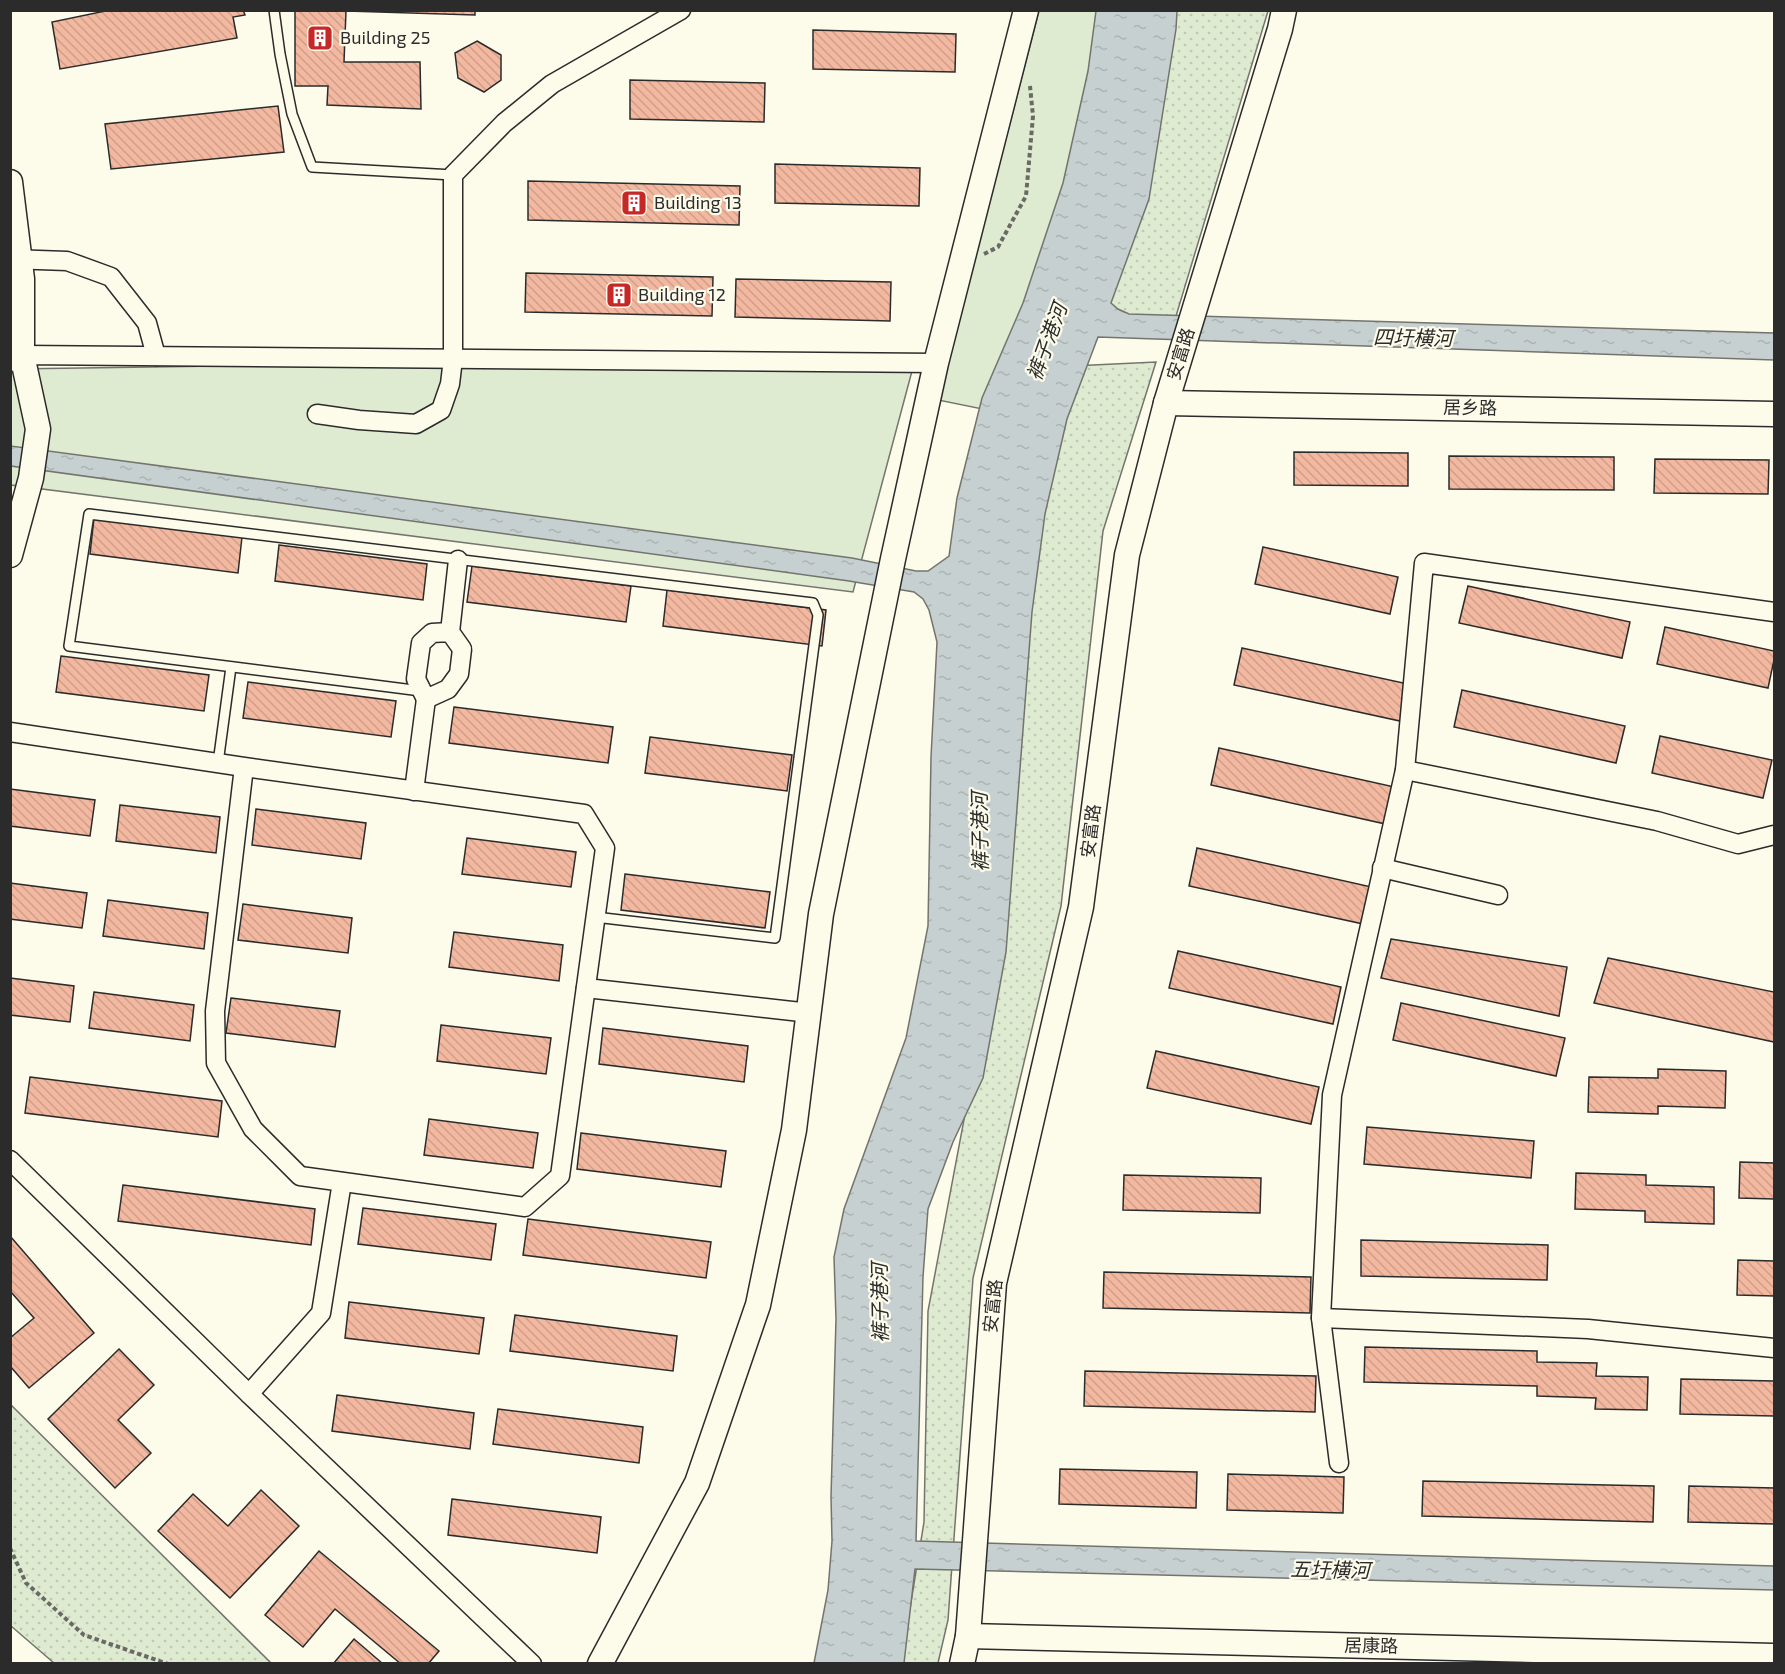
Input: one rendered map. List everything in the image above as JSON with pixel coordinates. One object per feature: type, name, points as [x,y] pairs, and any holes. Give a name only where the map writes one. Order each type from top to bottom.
[{"type":"street","points":[[317,414],[416,424],[441,410],[450,384],[453,359],[453,175],[504,123],[552,84],[681,10]]},
{"type":"street","points":[[600,1664],[697,1483],[758,1305],[794,1130],[821,914],[893,559],[936,363],[1026,10]]},
{"type":"street","name":"安富路","points":[[962,1664],[968,1636],[994,1282],[1081,907],[1127,555],[1166,403],[1284,10]]},
{"type":"street","points":[[10,182],[15,259],[22,279],[16,359],[38,429],[31,478],[10,555]]},
{"type":"street","points":[[15,259],[67,261],[111,277],[147,322],[156,356]]},
{"type":"street","points":[[16,359],[156,356],[936,363]]},
{"type":"street","name":"居乡路","points":[[1166,403],[1774,414]]},
{"type":"street","points":[[423,695],[448,688],[459,674],[462,648],[450,632],[458,560]]},
{"type":"street","points":[[1339,1463],[1321,1318],[1332,1095],[1405,770],[1424,563],[1774,612]]},
{"type":"street","points":[[414,790],[423,695],[416,679],[421,643],[432,633],[450,632]]},
{"type":"street","points":[[10,732],[584,814],[605,848],[560,1176],[525,1207],[300,1176],[253,1129],[216,1063],[215,1011],[244,767]]},
{"type":"street","points":[[1405,770],[1657,821],[1738,844],[1774,835]]},
{"type":"street","points":[[1383,868],[1498,896]]},
{"type":"street","points":[[586,988],[810,1013]]},
{"type":"street","points":[[10,1160],[249,1395],[532,1664]]},
{"type":"street","points":[[249,1395],[321,1313],[342,1182]]},
{"type":"street","points":[[1321,1318],[1588,1329],[1774,1348]]},
{"type":"street","name":"居康路","points":[[968,1636],[1774,1656]]},
{"type":"lane","points":[[274,10],[292,114],[312,167],[453,175]]},
{"type":"lane","points":[[423,695],[69,646],[89,514],[813,603],[818,615],[775,938],[595,917]]},
{"type":"lane","points":[[218,763],[231,667]]},
{"type":"path","points":[[961,266],[998,247],[1026,196],[1033,116],[1029,83]]},
{"type":"path","points":[[10,1548],[26,1583],[84,1635],[168,1664]]},
{"type":"green space","points":[[1039,11],[1106,11],[1082,162],[997,412],[938,400]]},
{"type":"green space","points":[[1170,11],[1268,11],[1173,326],[1087,323]]},
{"type":"green space","points":[[1156,362],[1103,531],[1061,906],[973,1278],[948,1620],[938,1663],[901,1664],[924,1522],[928,1311],[982,1024],[1012,593],[1072,366]]},
{"type":"green space","points":[[428,363],[912,371],[853,592],[11,485],[11,369]]},
{"type":"green space","points":[[10,1405],[271,1663],[54,1663],[11,1626]]},
{"type":"water","points":[[1096,11],[1177,11],[1149,199],[1111,303],[1118,309],[1129,314],[1774,333],[1774,360],[1098,337],[1067,419],[1045,514],[1032,612],[1006,952],[983,1078],[953,1142],[928,1209],[923,1277],[916,1541],[1774,1566],[1774,1590],[915,1569],[904,1663],[814,1663],[828,1590],[832,1541],[836,1319],[834,1257],[844,1209],[906,1038],[928,926],[931,757],[937,642],[929,610],[923,599],[914,592],[849,581],[11,466],[11,446],[852,558],[916,571],[928,571],[949,556],[957,498],[982,398],[1023,303],[1063,183],[1088,71]]},
{"type":"building","points":[[110,10],[243,10],[245,15],[233,17],[237,38],[60,69],[52,22]]},
{"type":"building","name":"Building 25","points":[[295,10],[475,10],[475,15],[346,11],[344,62],[420,62],[421,109],[327,105],[328,86],[295,86]]},
{"type":"building","points":[[813,30],[956,34],[955,72],[813,69]]},
{"type":"building","points":[[477,41],[501,55],[501,80],[484,92],[458,78],[455,53]]},
{"type":"building","points":[[630,80],[765,83],[764,122],[630,119]]},
{"type":"building","points":[[278,106],[284,152],[111,169],[105,124]]},
{"type":"building","points":[[775,164],[920,168],[919,206],[775,203]]},
{"type":"building","name":"Building 13","points":[[528,181],[740,186],[739,225],[528,220]]},
{"type":"building","name":"Building 12","points":[[526,273],[713,277],[712,316],[525,312]]},
{"type":"building","points":[[736,279],[891,282],[890,321],[735,317]]},
{"type":"building","points":[[1294,452],[1408,453],[1408,486],[1294,485]]},
{"type":"building","points":[[1449,456],[1614,457],[1614,490],[1449,489]]},
{"type":"building","points":[[1655,459],[1769,460],[1768,494],[1654,493]]},
{"type":"building","points":[[94,518],[242,537],[238,573],[90,554]]},
{"type":"building","points":[[279,545],[427,564],[423,600],[275,581]]},
{"type":"building","points":[[1263,547],[1398,577],[1390,614],[1255,584]]},
{"type":"building","points":[[472,566],[631,586],[626,622],[467,602]]},
{"type":"building","points":[[1468,586],[1630,622],[1622,658],[1459,623]]},
{"type":"building","points":[[667,590],[826,610],[822,646],[663,626]]},
{"type":"building","points":[[1665,627],[1774,651],[1768,688],[1657,664]]},
{"type":"building","points":[[1242,648],[1408,684],[1400,721],[1234,685]]},
{"type":"building","points":[[61,656],[209,675],[204,711],[56,692]]},
{"type":"building","points":[[248,682],[396,701],[391,737],[243,718]]},
{"type":"building","points":[[1462,690],[1625,726],[1616,763],[1454,727]]},
{"type":"building","points":[[454,707],[613,727],[608,763],[449,743]]},
{"type":"building","points":[[1660,736],[1772,760],[1763,798],[1652,773]]},
{"type":"building","points":[[650,737],[792,755],[787,791],[645,773]]},
{"type":"building","points":[[1219,748],[1399,788],[1390,825],[1211,785]]},
{"type":"building","points":[[10,789],[95,800],[90,836],[10,826]]},
{"type":"building","points":[[120,805],[220,817],[216,853],[116,841]]},
{"type":"building","points":[[256,809],[366,823],[361,859],[252,845]]},
{"type":"building","points":[[467,838],[576,852],[571,887],[462,874]]},
{"type":"building","points":[[1197,848],[1376,888],[1368,925],[1189,886]]},
{"type":"building","points":[[625,874],[770,892],[765,928],[621,910]]},
{"type":"building","points":[[10,883],[87,893],[82,928],[10,919]]},
{"type":"building","points":[[108,900],[208,913],[204,949],[103,936]]},
{"type":"building","points":[[243,904],[352,918],[348,953],[238,940]]},
{"type":"building","points":[[454,932],[563,945],[559,981],[449,967]]},
{"type":"building","points":[[1391,939],[1567,967],[1559,1016],[1381,978]]},
{"type":"building","points":[[1178,951],[1341,987],[1333,1024],[1169,988]]},
{"type":"building","points":[[1608,958],[1774,992],[1774,1042],[1594,1003]]},
{"type":"building","points":[[10,978],[74,986],[70,1022],[10,1015]]},
{"type":"building","points":[[94,992],[194,1005],[190,1041],[89,1028]]},
{"type":"building","points":[[231,998],[340,1011],[335,1047],[226,1033]]},
{"type":"building","points":[[1401,1003],[1565,1038],[1556,1076],[1393,1040]]},
{"type":"building","points":[[441,1025],[551,1038],[546,1074],[437,1061]]},
{"type":"building","points":[[603,1028],[748,1046],[744,1082],[599,1064]]},
{"type":"building","points":[[1156,1051],[1319,1087],[1311,1124],[1147,1088]]},
{"type":"building","points":[[1658,1069],[1726,1071],[1725,1108],[1658,1106],[1658,1114],[1588,1112],[1589,1077],[1658,1078]]},
{"type":"building","points":[[30,1077],[222,1101],[218,1137],[25,1113]]},
{"type":"building","points":[[429,1119],[538,1133],[533,1168],[424,1155]]},
{"type":"building","points":[[1367,1127],[1534,1141],[1531,1178],[1364,1164]]},
{"type":"building","points":[[581,1133],[726,1151],[721,1187],[577,1169]]},
{"type":"building","points":[[1740,1162],[1774,1163],[1774,1199],[1739,1198]]},
{"type":"building","points":[[1576,1173],[1646,1175],[1646,1185],[1714,1187],[1714,1224],[1645,1222],[1645,1211],[1575,1209]]},
{"type":"building","points":[[1124,1175],[1261,1178],[1260,1213],[1123,1210]]},
{"type":"building","points":[[123,1185],[315,1209],[311,1245],[118,1221]]},
{"type":"building","points":[[363,1208],[496,1224],[491,1260],[358,1244]]},
{"type":"building","points":[[528,1219],[711,1242],[706,1278],[523,1255]]},
{"type":"building","points":[[10,1236],[94,1333],[29,1388],[10,1366],[10,1338],[34,1318],[10,1291]]},
{"type":"building","points":[[1361,1240],[1548,1245],[1547,1280],[1361,1276]]},
{"type":"building","points":[[1738,1260],[1774,1261],[1774,1296],[1737,1295]]},
{"type":"building","points":[[1104,1272],[1311,1277],[1310,1313],[1103,1308]]},
{"type":"building","points":[[349,1302],[484,1318],[479,1354],[345,1338]]},
{"type":"building","points":[[515,1315],[677,1336],[673,1371],[510,1351]]},
{"type":"building","points":[[1365,1347],[1537,1351],[1537,1362],[1597,1363],[1596,1376],[1648,1377],[1647,1410],[1595,1409],[1596,1398],[1537,1396],[1537,1386],[1364,1382]]},
{"type":"building","points":[[119,1349],[154,1385],[118,1420],[151,1453],[115,1488],[48,1419]]},
{"type":"building","points":[[1085,1371],[1316,1376],[1315,1412],[1084,1406]]},
{"type":"building","points":[[1681,1379],[1774,1381],[1774,1416],[1680,1414]]},
{"type":"building","points":[[337,1395],[474,1413],[470,1449],[332,1431]]},
{"type":"building","points":[[498,1409],[643,1427],[639,1463],[493,1444]]},
{"type":"building","points":[[1060,1469],[1197,1472],[1196,1508],[1059,1504]]},
{"type":"building","points":[[1228,1474],[1344,1477],[1343,1513],[1227,1510]]},
{"type":"building","points":[[1423,1481],[1654,1486],[1653,1522],[1422,1516]]},
{"type":"building","points":[[1689,1486],[1774,1488],[1774,1524],[1688,1522]]},
{"type":"building","points":[[261,1490],[299,1526],[230,1598],[158,1531],[193,1494],[228,1526]]},
{"type":"building","points":[[452,1499],[601,1517],[597,1553],[448,1535]]},
{"type":"building","points":[[319,1551],[439,1651],[428,1664],[401,1664],[335,1609],[303,1647],[265,1615]]},
{"type":"building","points":[[354,1639],[383,1664],[333,1664]]},
{"type":"place","name":"Building 25","points":[[320,38]]},
{"type":"place","name":"Building 13","points":[[634,203]]},
{"type":"place","name":"Building 12","points":[[619,295]]},
{"type":"water label","name":"四圩横河","points":[[1413,338]]},
{"type":"water label","name":"裤子港河","points":[[1047,342]]},
{"type":"water label","name":"裤子港河","points":[[980,832]]},
{"type":"water label","name":"裤子港河","points":[[880,1303]]},
{"type":"water label","name":"五圩横河","points":[[1330,1570]]}]
